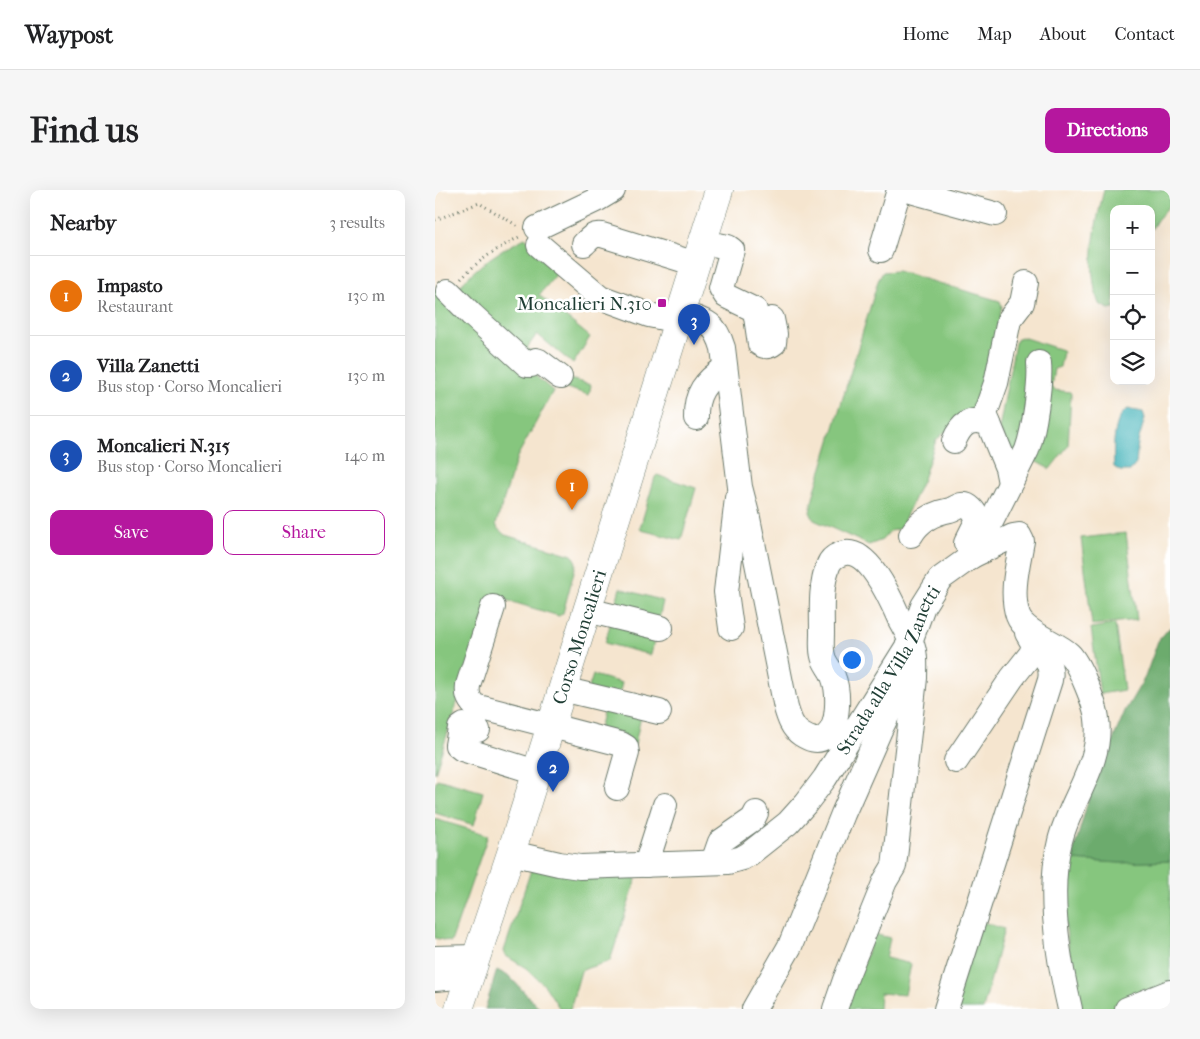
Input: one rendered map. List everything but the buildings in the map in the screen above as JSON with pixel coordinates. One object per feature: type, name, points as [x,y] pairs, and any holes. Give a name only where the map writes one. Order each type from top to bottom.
[{"type":"main road","name":"Corso Moncalieri","points":[[459,1009],[511,853],[719,190]]},
{"type":"street","points":[[889,248],[908,202],[906,191],[995,214]]},
{"type":"street","points":[[622,192],[598,199],[538,236],[600,297],[649,315],[705,321],[714,327],[719,336],[723,348],[740,487],[748,518],[786,708],[791,722],[798,732],[813,740],[820,740],[828,736],[833,726],[838,706],[838,693],[833,676],[823,656],[821,595],[828,564],[834,557],[844,553],[855,555],[865,561],[875,573],[883,584],[912,652],[913,702],[895,858],[835,1009]]},
{"type":"street","points":[[584,244],[590,237],[602,235],[699,253],[727,247],[732,250],[721,288],[726,296],[755,310],[758,339],[760,344],[764,346],[770,346],[774,343],[775,334],[772,320]]},
{"type":"street","points":[[1010,483],[1007,468],[985,414],[996,384],[1009,320],[1022,303],[1026,283]]},
{"type":"street","points":[[448,291],[527,364],[531,364],[536,360],[539,361],[560,376]]},
{"type":"street","points":[[965,561],[987,530],[1030,443],[1041,376],[1039,363]]},
{"type":"street","points":[[696,418],[695,406],[701,392],[712,376],[725,368]]},
{"type":"street","points":[[954,440],[957,431],[967,422],[980,420],[989,424]]},
{"type":"street","points":[[731,628],[726,592],[735,507],[740,487]]},
{"type":"street","points":[[911,535],[914,529],[935,513],[952,510],[962,505],[968,506],[976,512],[978,519],[966,541],[965,561]]},
{"type":"street","name":"Strada alla Villa Zanetti","points":[[511,853],[580,867],[728,862],[741,858],[788,823],[825,778],[912,652],[930,593],[940,578],[965,561],[1013,536],[1019,535],[1022,541],[1015,589],[1018,617],[1029,636]]},
{"type":"street","points":[[493,607],[469,685],[467,694],[470,701],[475,706],[621,744],[626,748],[627,753],[617,788]]},
{"type":"street","points":[[587,610],[661,628]]},
{"type":"street","points":[[956,761],[1031,654],[1029,636]]},
{"type":"street","points":[[946,1009],[1050,680],[1052,671],[1046,657],[1029,636]]},
{"type":"street","points":[[1029,636],[1070,655],[1079,669],[1097,717],[1098,732],[1094,754],[1088,773],[1064,827],[1055,864],[1057,929],[1066,991],[1071,1009]]},
{"type":"street","points":[[754,1009],[790,946],[843,814],[891,708],[912,652]]},
{"type":"street","points":[[562,689],[659,712]]},
{"type":"street","points":[[477,730],[463,726],[460,728],[457,745],[462,749],[536,772]]},
{"type":"street","points":[[646,865],[665,805]]},
{"type":"street","points":[[713,862],[720,842],[753,819],[756,813]]},
{"type":"street","points":[[435,958],[472,967]]},
{"type":"street","points":[[435,979],[472,967]]},
{"type":"street","points":[[1127,1009],[1170,992]]},
{"type":"street","points":[[1157,1009],[1170,1002]]},
{"type":"path","points":[[435,220],[479,203],[515,225],[538,236]]},
{"type":"path","points":[[465,274],[495,249],[538,236]]},
{"type":"green space","points":[[1104,190],[1170,190],[1170,205],[1155,223],[1155,205],[1110,205],[1109,309],[1099,304],[1093,276],[1093,247]]},
{"type":"green space","points":[[525,238],[560,270],[539,295],[590,337],[573,364],[537,334],[527,348],[566,378],[591,385],[589,395],[560,386],[457,290],[472,273],[488,260]]},
{"type":"green space","points":[[897,271],[1000,301],[1002,306],[985,395],[972,409],[936,440],[923,479],[900,529],[890,531],[882,540],[869,545],[814,520],[810,512],[878,281],[883,272]]},
{"type":"green space","points":[[435,288],[553,391],[517,457],[496,524],[498,529],[505,535],[572,555],[575,558],[576,564],[563,613],[559,616],[496,597],[489,601],[435,773]]},
{"type":"green space","points":[[1022,337],[1062,350],[1063,352],[1060,367],[1054,369],[1051,387],[1054,390],[1070,392],[1071,394],[1068,446],[1050,469],[1029,458],[1015,458],[999,429],[1015,343],[1018,338]]},
{"type":"green space","points":[[657,475],[696,488],[681,540],[641,530],[640,528]]},
{"type":"green space","points":[[1126,533],[1137,620],[1092,625],[1081,538]]},
{"type":"green space","points":[[620,588],[663,601],[651,655],[605,643]]},
{"type":"green space","points":[[1115,624],[1124,690],[1100,694],[1091,628]]},
{"type":"green space","points":[[1170,627],[1170,861],[1120,863],[1071,860],[1090,794],[1125,711],[1145,677],[1158,641]]},
{"type":"green space","points":[[593,675],[622,683],[618,699],[587,693]]},
{"type":"green space","points":[[605,703],[642,712],[635,744],[598,735]]},
{"type":"green space","points":[[437,779],[483,792],[474,825],[435,813],[435,786]]},
{"type":"green space","points":[[435,819],[488,835],[451,942],[435,938]]},
{"type":"green space","points":[[1071,860],[1120,863],[1170,861],[1170,989],[1110,1009],[1077,1009],[1063,907]]},
{"type":"green space","points":[[532,867],[634,875],[636,880],[610,961],[581,971],[570,1009],[560,1009],[545,986],[526,968],[506,956],[504,951]]},
{"type":"green space","points":[[980,921],[1004,929],[983,1009],[953,1009]]},
{"type":"green space","points":[[874,934],[890,938],[886,958],[911,964],[905,995],[880,993],[879,1009],[846,1009]]},
{"type":"green space","points":[[497,970],[510,977],[540,1009],[485,1009]]},
{"type":"water","points":[[1128,409],[1143,412],[1145,418],[1138,442],[1136,464],[1130,471],[1120,471],[1114,467],[1116,427],[1123,413]]},
{"type":"place","name":"Moncalieri N.310","points":[[662,303]]},
{"type":"place","name":"Moncalieri N.315","points":[[694,345]]},
{"type":"place","name":"Impasto","points":[[572,510]]},
{"type":"place","name":"Villa Zanetti","points":[[553,792]]}]
